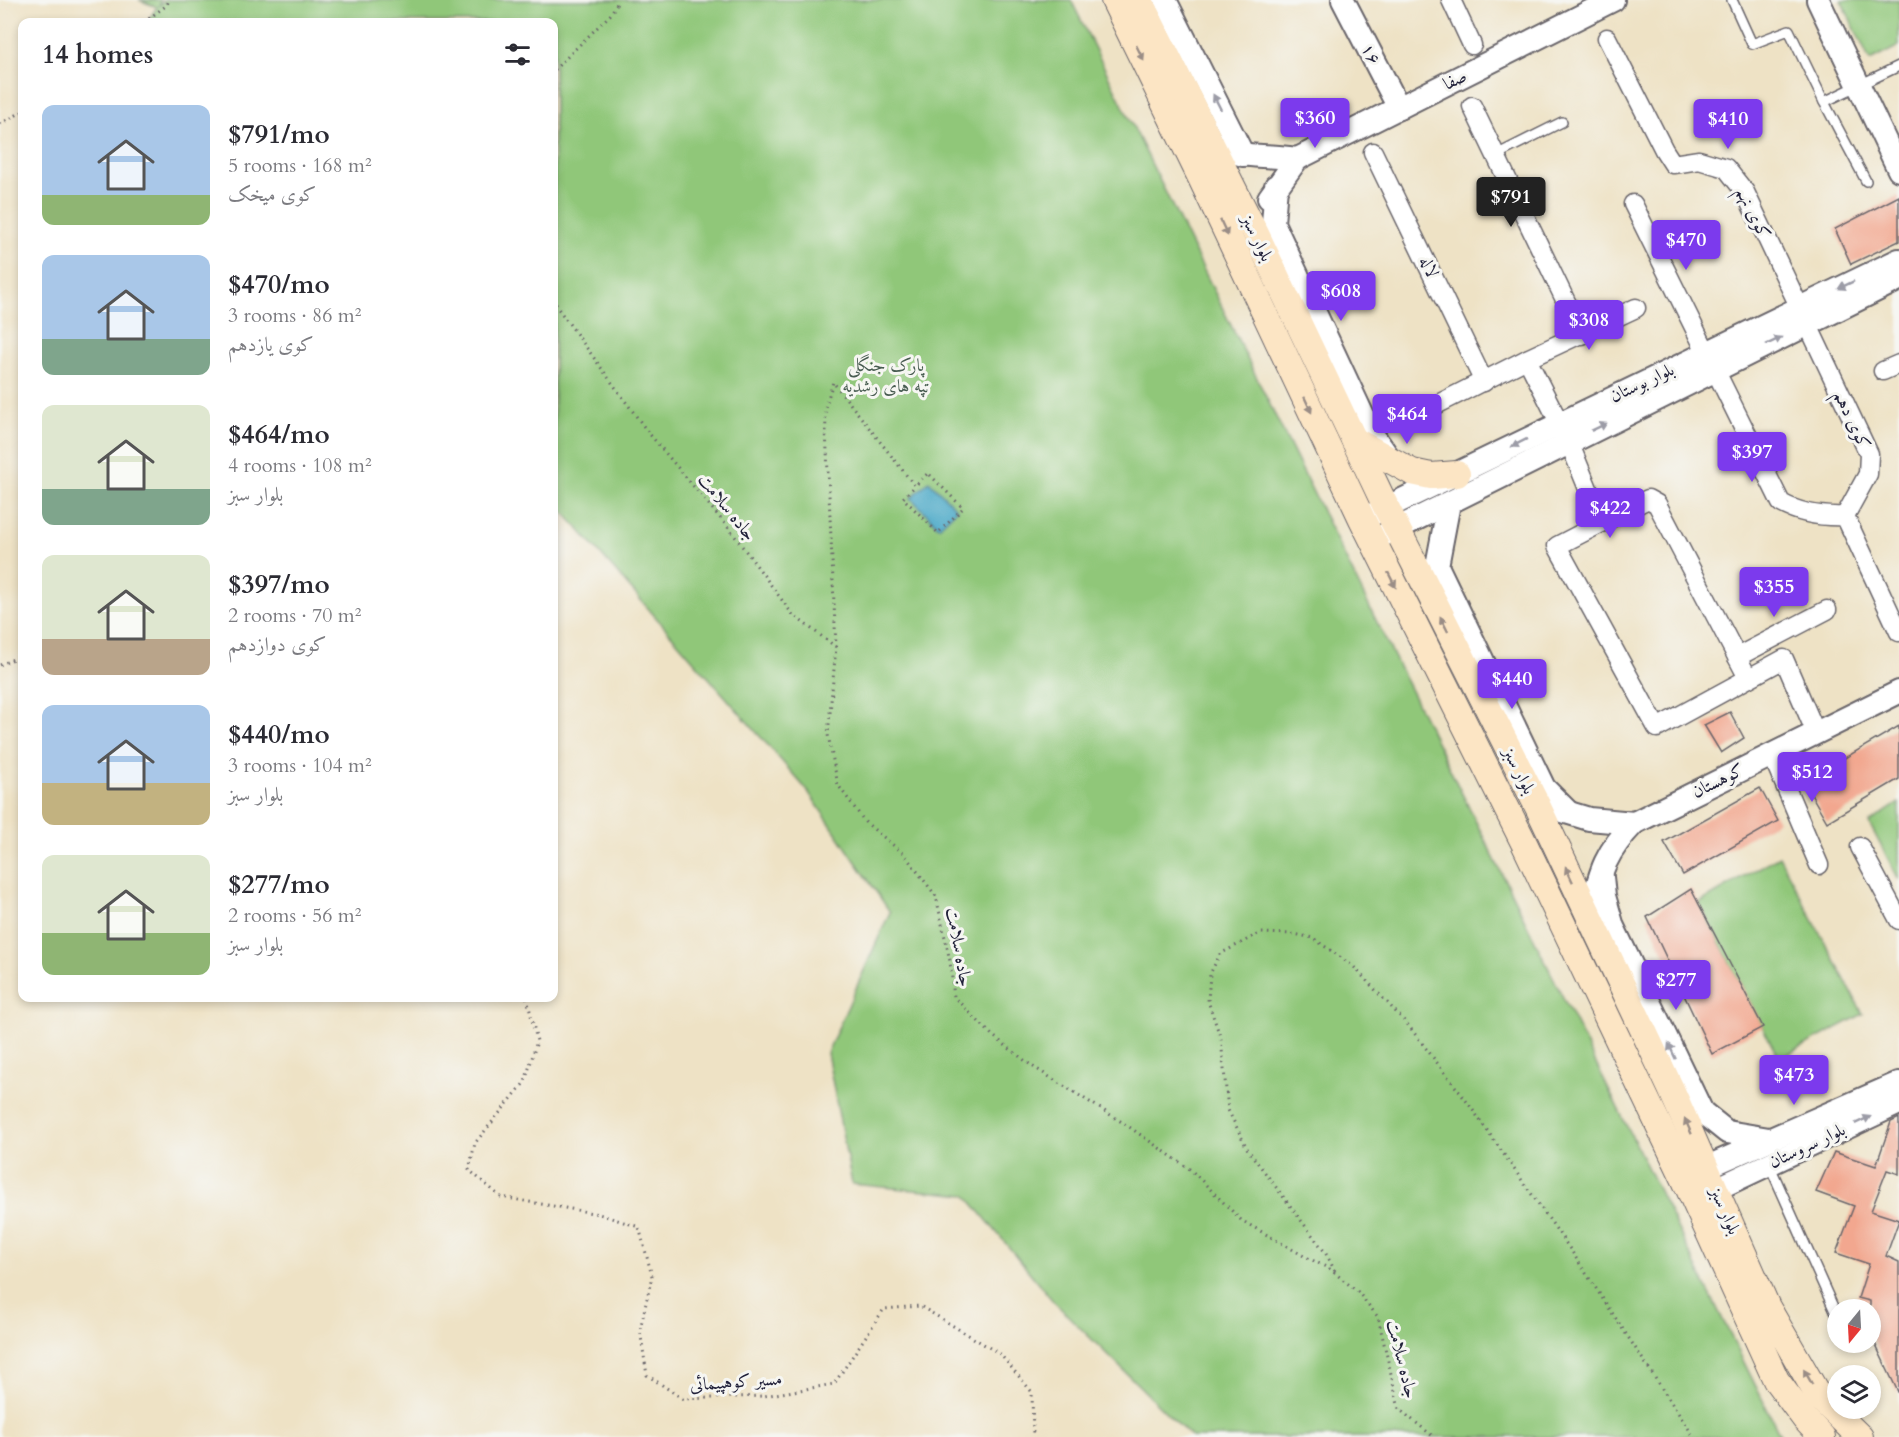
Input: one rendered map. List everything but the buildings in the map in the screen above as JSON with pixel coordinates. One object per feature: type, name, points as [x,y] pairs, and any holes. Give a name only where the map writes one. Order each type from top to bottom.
[{"type":"main road","name":"بلوار سبز","points":[[1114,0],[1367,530],[1699,1184],[1819,1397],[1860,1437]]},
{"type":"main road","name":"بلوار سبز","points":[[1139,0],[1257,236],[1391,518],[1536,804],[1671,1089],[1699,1184],[1776,1380],[1805,1419],[1822,1437]]},
{"type":"main road","points":[[1354,440],[1412,472],[1431,476],[1457,474]]},
{"type":"street","points":[[1165,0],[1243,155]]},
{"type":"street","name":"۱۶","points":[[1343,0],[1399,108]]},
{"type":"street","points":[[1451,0],[1472,45]]},
{"type":"street","name":"صفا","points":[[1297,159],[1613,0]]},
{"type":"street","points":[[1818,0],[1899,170]]},
{"type":"street","name":"کوی نهم","points":[[1607,38],[1673,164],[1699,160],[1726,168],[1745,192],[1803,316]]},
{"type":"street","points":[[1473,106],[1582,335]]},
{"type":"street","points":[[1212,146],[1243,155],[1297,159]]},
{"type":"street","name":"لاله","points":[[1373,152],[1484,382]]},
{"type":"street","points":[[1257,236],[1258,215],[1276,186],[1297,159]]},
{"type":"street","points":[[1276,186],[1273,223],[1370,431],[1392,462]]},
{"type":"street","points":[[1633,204],[1781,503],[1796,511],[1831,517],[1845,516],[1899,632]]},
{"type":"street","name":"بلوار بوستان","points":[[1391,518],[1457,474],[1564,432],[1711,362],[1803,316],[1899,260]]},
{"type":"street","name":"بلوار بوستان","points":[[1803,316],[1899,279]]},
{"type":"street","points":[[1436,405],[1636,308]]},
{"type":"street","name":"کوی دهم","points":[[1803,316],[1869,454],[1868,474],[1845,516]]},
{"type":"street","points":[[1527,359],[1564,432],[1602,523]]},
{"type":"street","name":"بلوار بوستان","points":[[1391,518],[1449,502],[1564,432]]},
{"type":"street","points":[[1748,678],[1657,504],[1647,499],[1557,546],[1657,728],[1784,659],[1816,733]]},
{"type":"street","points":[[1449,502],[1437,566],[1544,788],[1568,813]]},
{"type":"street","points":[[1367,530],[1391,518]]},
{"type":"street","points":[[1737,657],[1827,610]]},
{"type":"street","name":"کوهستان","points":[[1634,823],[1899,692]]},
{"type":"street","points":[[1772,755],[1819,865]]},
{"type":"street","points":[[1536,804],[1589,819],[1634,823]]},
{"type":"street","points":[[1589,916],[1602,867],[1619,838],[1634,823]]},
{"type":"street","points":[[1860,847],[1899,920]]},
{"type":"street","points":[[1602,867],[1604,896],[1613,927],[1702,1112],[1728,1132],[1769,1139]]},
{"type":"street","name":"بلوار سروستان","points":[[1699,1184],[1769,1139],[1899,1083]]},
{"type":"street","name":"بلوار سروستان","points":[[1699,1184],[1769,1164],[1899,1103]]},
{"type":"lane","points":[[1732,0],[1752,44],[1790,30],[1824,102],[1866,181]]},
{"type":"lane","points":[[1824,102],[1899,66]]},
{"type":"lane","points":[[1496,155],[1562,122]]},
{"type":"lane","points":[[1769,1164],[1829,1299]]},
{"type":"path","points":[[149,18],[167,5],[169,0]]},
{"type":"path","points":[[558,66],[609,15],[619,0]]},
{"type":"path","points":[[0,124],[18,114]]},
{"type":"path","name":"جاده سلامت","points":[[558,308],[647,431],[731,531],[793,615],[836,647],[828,735],[838,785],[865,822],[904,854],[936,896],[950,961],[954,997],[992,1035],[1032,1066],[1125,1124],[1191,1170],[1241,1220],[1336,1274],[1358,1292],[1378,1317],[1399,1409],[1434,1437]]},
{"type":"path","points":[[836,647],[825,408],[834,382],[915,486]]},
{"type":"path","points":[[928,473],[963,508],[938,533],[903,498],[915,486],[928,473]]},
{"type":"path","points":[[0,665],[18,657]]},
{"type":"path","points":[[1336,1274],[1325,1252],[1248,1150],[1228,1110],[1221,1039],[1208,1001],[1210,974],[1220,954],[1260,933],[1294,934],[1313,938],[1354,967],[1408,1025],[1468,1103],[1572,1252],[1694,1437]]},
{"type":"path","name":"مسیر کوهپیمائی","points":[[528,1002],[537,1041],[525,1082],[475,1143],[469,1170],[501,1197],[599,1214],[639,1227],[652,1276],[640,1330],[647,1375],[683,1399],[764,1396],[834,1384],[884,1309],[920,1306],[1000,1354],[1032,1392],[1032,1437]]},
{"type":"green space","name":"پارک جنگلی تپه های رشدیه","points":[[139,0],[161,0],[159,6],[165,0],[1071,0],[1781,1437],[1191,1437],[1053,1301],[966,1195],[852,1184],[827,1053],[890,912],[807,790],[558,506],[558,18],[150,18],[157,7]]},
{"type":"green space","points":[[1841,0],[1899,0],[1899,46],[1870,61]]},
{"type":"green space","points":[[1899,803],[1899,880],[1869,823]]},
{"type":"green space","points":[[1779,856],[1863,1014],[1779,1059],[1699,903]]},
{"type":"water","points":[[929,481],[957,509],[939,527],[911,498]]}]
